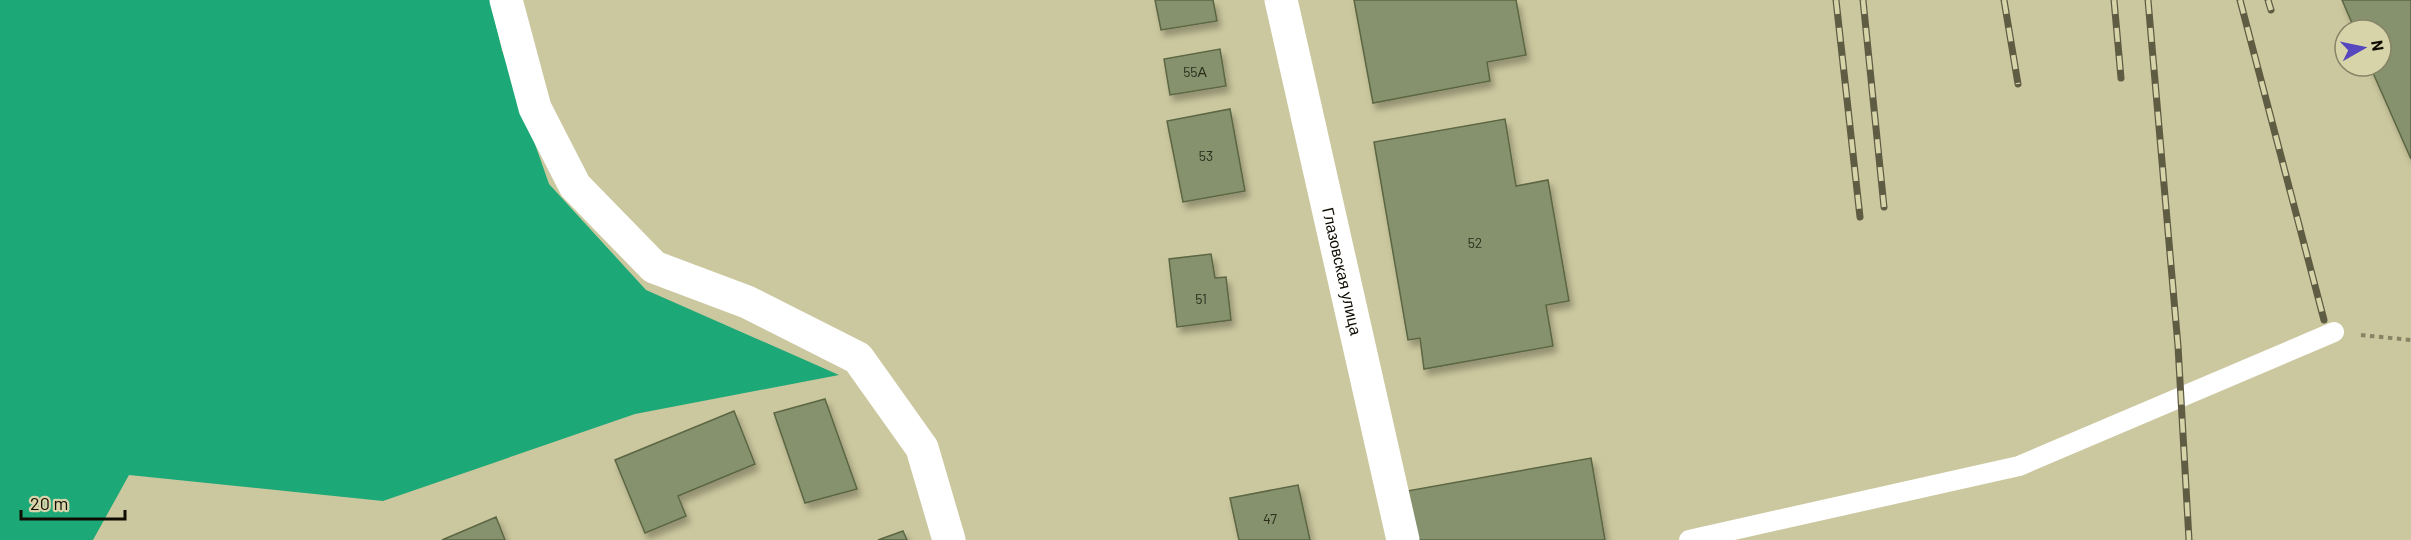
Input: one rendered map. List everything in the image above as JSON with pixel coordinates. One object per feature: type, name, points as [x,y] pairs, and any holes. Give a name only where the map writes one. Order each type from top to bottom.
[{"type":"street","points":[[506,0],[535,108],[575,186],[654,267],[747,302],[858,358],[922,448],[949,540]]},
{"type":"street","name":"Глазовская улица","points":[[1281,0],[1403,540]]},
{"type":"lane","points":[[1689,540],[2019,466],[2334,332]]},
{"type":"path","points":[[2334,332],[2411,340]]},
{"type":"green space","points":[[0,0],[490,0],[502,50],[549,184],[646,290],[839,375],[635,414],[383,501],[129,475],[93,540],[0,540]]},
{"type":"building","points":[[1155,0],[1213,0],[1217,21],[1161,30]]},
{"type":"building","points":[[1354,0],[1516,0],[1526,55],[1487,62],[1490,81],[1373,103]]},
{"type":"building","points":[[2342,0],[2411,0],[2411,159],[2375,78],[2393,78],[2393,18],[2350,18]]},
{"type":"building","points":[[1220,49],[1226,86],[1170,95],[1164,59]]},
{"type":"building","points":[[1230,109],[1245,191],[1183,202],[1167,121]]},
{"type":"building","points":[[1505,119],[1516,186],[1548,180],[1569,301],[1546,305],[1553,346],[1424,369],[1420,338],[1408,340],[1374,142]]},
{"type":"building","points":[[1211,254],[1215,278],[1226,277],[1231,320],[1177,327],[1169,259]]},
{"type":"building","points":[[825,399],[857,489],[805,503],[774,413]]},
{"type":"building","points":[[734,411],[755,464],[678,496],[686,516],[645,533],[615,460]]},
{"type":"building","points":[[1591,458],[1605,540],[1416,540],[1407,491]]},
{"type":"building","points":[[1298,485],[1310,540],[1239,540],[1230,498]]},
{"type":"building","points":[[496,517],[505,540],[442,540]]},
{"type":"building","points":[[903,531],[907,540],[878,540]]},
{"type":"railway","points":[[1836,0],[1860,217]]},
{"type":"railway","points":[[1863,0],[1884,207]]},
{"type":"railway","points":[[2004,0],[2018,84]]},
{"type":"railway","points":[[2114,0],[2121,78]]},
{"type":"railway","points":[[2148,0],[2178,346],[2189,540]]},
{"type":"railway","points":[[2240,0],[2324,320]]},
{"type":"railway","points":[[2268,0],[2271,10]]}]
